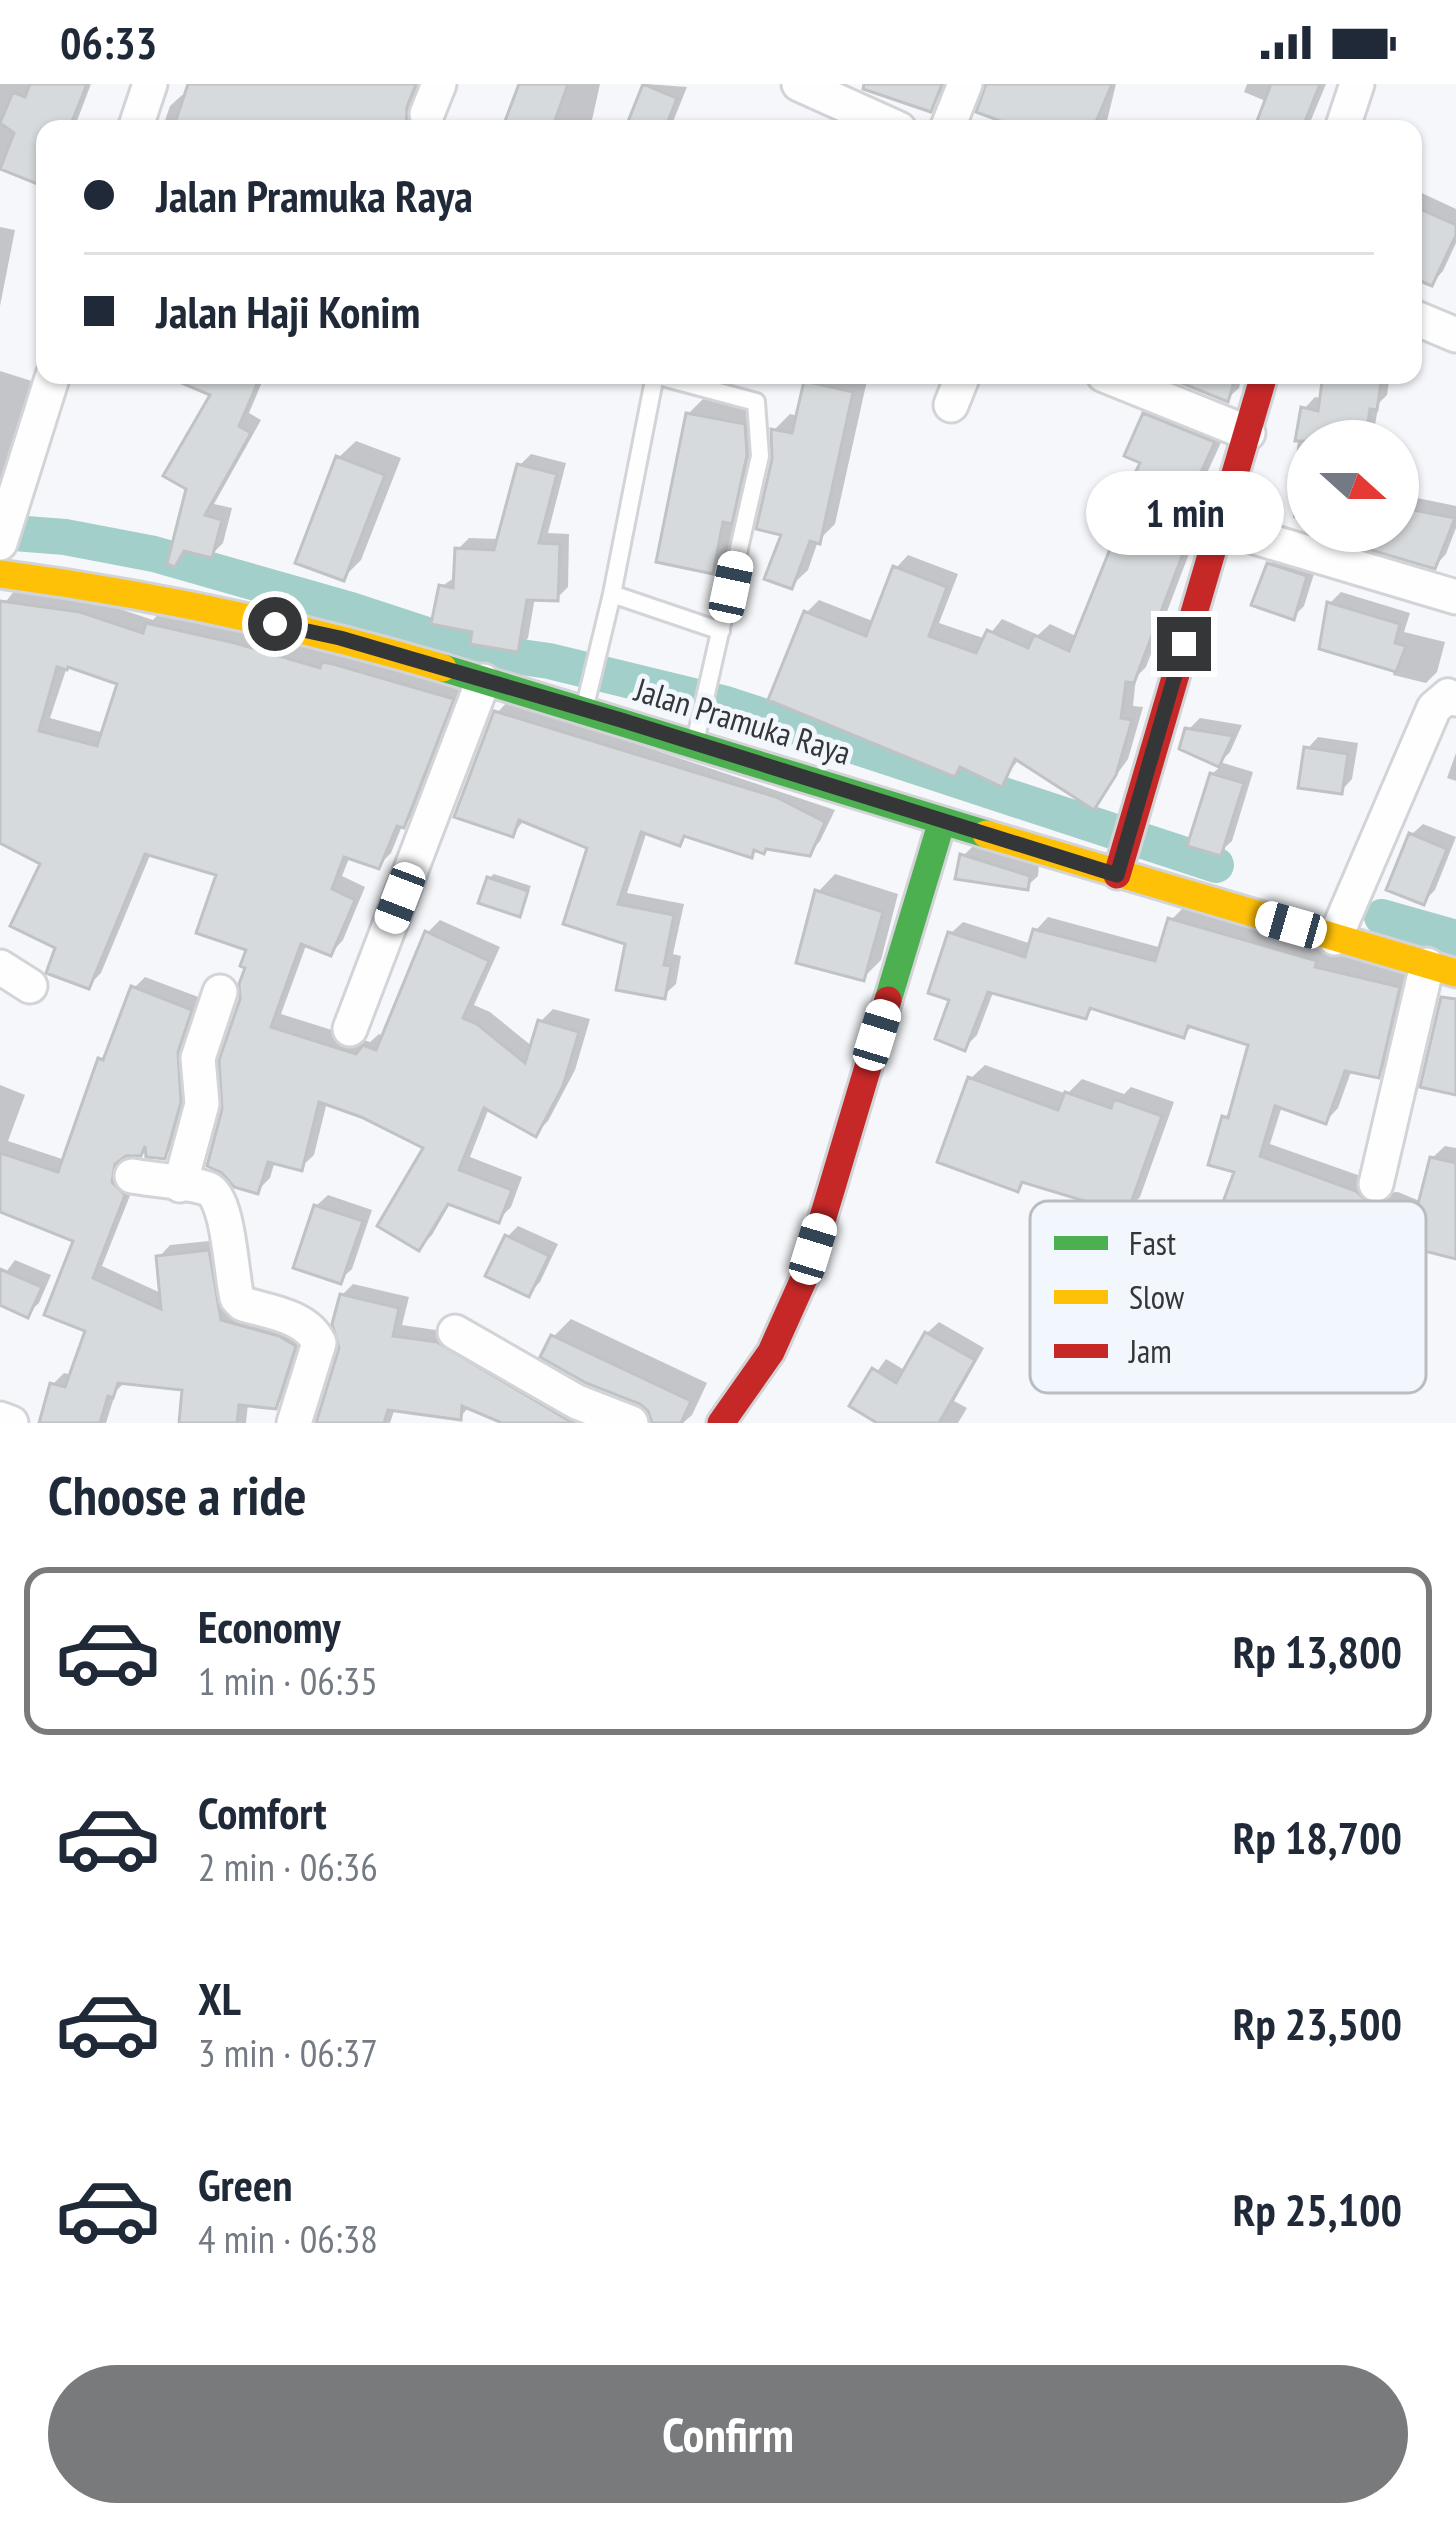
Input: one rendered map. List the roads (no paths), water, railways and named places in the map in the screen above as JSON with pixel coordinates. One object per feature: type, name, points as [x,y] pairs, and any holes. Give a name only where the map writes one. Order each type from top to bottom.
[{"type":"street","points":[[138,120],[150,84]]},
{"type":"street","points":[[799,84],[878,120]]},
{"type":"street","points":[[951,120],[965,84]]},
{"type":"street","points":[[1345,120],[1357,84]]},
{"type":"street","points":[[1422,321],[1456,335]]},
{"type":"street","points":[[0,542],[50,384]]},
{"type":"street","points":[[1126,384],[1247,434]]},
{"type":"street","points":[[1119,869],[1261,384]]},
{"type":"street","points":[[1221,527],[1456,597]]},
{"type":"street","name":"Jalan Pramuka Raya","points":[[0,574],[128,591],[340,638],[483,681],[586,699],[942,821],[1119,869],[1442,969]]},
{"type":"street","points":[[350,1029],[483,681]]},
{"type":"street","points":[[1335,938],[1434,708],[1439,700],[1456,699]]},
{"type":"street","points":[[732,1419],[775,1348],[806,1274],[942,821]]},
{"type":"street","points":[[0,967],[30,986]]},
{"type":"street","points":[[1376,1184],[1442,969]]},
{"type":"street","points":[[180,1185],[202,1104],[198,1058],[220,992]]},
{"type":"street","points":[[133,1176],[208,1188],[218,1198],[237,1298],[303,1323],[314,1332],[319,1343],[294,1423]]},
{"type":"street","points":[[455,1332],[577,1402],[631,1423]]},
{"type":"street","points":[[0,1419],[10,1423]]},
{"type":"lane","points":[[586,699],[653,384]]},
{"type":"lane","points":[[689,384],[756,402],[760,456],[697,734]]},
{"type":"lane","points":[[612,594],[721,631]]},
{"type":"waterway","points":[[0,532],[65,537],[154,554],[473,650],[549,661],[726,704],[1216,865]]},
{"type":"waterway","points":[[1382,917],[1456,938]]}]
